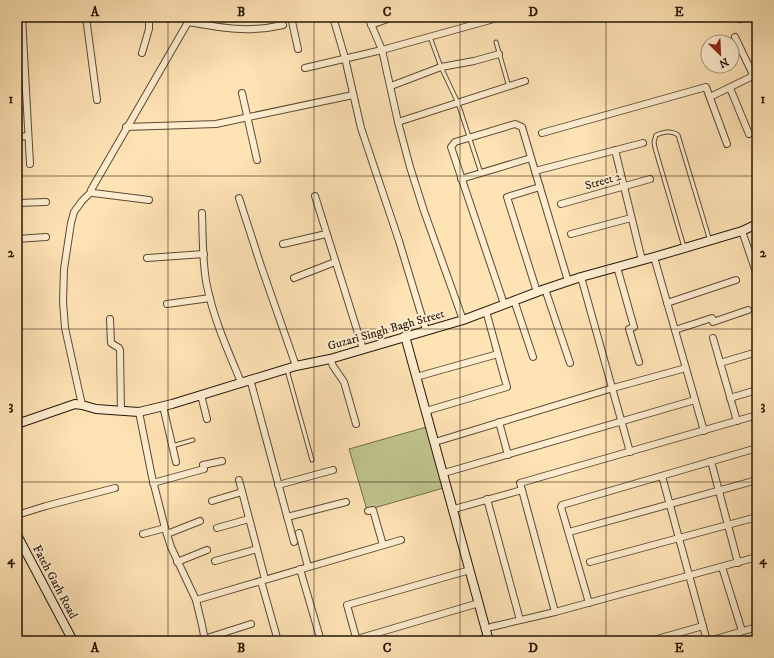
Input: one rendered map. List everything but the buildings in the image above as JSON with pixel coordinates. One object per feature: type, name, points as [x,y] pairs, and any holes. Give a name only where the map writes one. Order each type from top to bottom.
[{"type":"street","points":[[17,19],[21,17],[30,164]]},
{"type":"street","points":[[86,17],[97,100]]},
{"type":"street","points":[[142,53],[149,29],[149,17]]},
{"type":"street","points":[[291,17],[298,49]]},
{"type":"street","points":[[333,17],[361,128],[399,241],[426,330]]},
{"type":"street","points":[[368,17],[382,50],[398,122],[424,211],[463,320]]},
{"type":"street","points":[[371,25],[393,17]]},
{"type":"street","points":[[305,68],[382,50],[501,17]]},
{"type":"street","points":[[82,405],[65,328],[63,302],[64,269],[73,217],[77,206],[92,191],[91,190],[126,127],[189,20],[222,28],[251,30],[266,29],[284,25]]},
{"type":"street","points":[[740,46],[755,75],[757,83]]},
{"type":"street","points":[[391,86],[440,67],[474,61],[499,54]]},
{"type":"street","points":[[710,97],[755,75]]},
{"type":"street","points":[[398,122],[525,82]]},
{"type":"street","points":[[542,133],[706,87],[728,144]]},
{"type":"street","points":[[730,88],[749,134]]},
{"type":"street","points":[[242,93],[257,160]]},
{"type":"street","points":[[126,127],[216,124],[353,95]]},
{"type":"street","points":[[504,304],[451,147],[455,142],[515,124],[522,127],[568,281]]},
{"type":"street","points":[[17,137],[28,136]]},
{"type":"street","points":[[535,170],[643,143]]},
{"type":"street","points":[[615,150],[642,260]]},
{"type":"street","points":[[461,179],[531,158]]},
{"type":"street","name":"Street 2","points":[[561,204],[650,179]]},
{"type":"street","points":[[537,292],[507,197],[540,187]]},
{"type":"street","points":[[92,191],[93,193],[149,200]]},
{"type":"street","points":[[314,196],[363,349]]},
{"type":"street","points":[[240,198],[261,266],[296,366]]},
{"type":"street","points":[[17,203],[46,202]]},
{"type":"street","points":[[202,213],[204,254],[210,298],[228,351],[246,381],[294,542]]},
{"type":"street","points":[[571,234],[631,218]]},
{"type":"street","name":"Guzari Singh Bagh Street","points":[[17,424],[75,404],[96,408],[139,412],[163,406],[287,368],[330,359],[463,320],[568,281],[742,231],[757,224]]},
{"type":"street","points":[[742,231],[757,275]]},
{"type":"street","points":[[283,244],[326,234]]},
{"type":"street","points":[[17,239],[46,237]]},
{"type":"street","points":[[147,258],[204,254]]},
{"type":"street","points":[[654,257],[704,431]]},
{"type":"street","points":[[294,278],[335,262]]},
{"type":"street","points":[[617,267],[634,326],[629,329],[639,362]]},
{"type":"street","points":[[581,277],[630,452]]},
{"type":"street","points":[[667,303],[736,280]]},
{"type":"street","points":[[545,289],[570,363]]},
{"type":"street","points":[[167,304],[210,298]]},
{"type":"street","points":[[514,300],[533,357]]},
{"type":"street","points":[[675,330],[712,318],[713,322],[748,310]]},
{"type":"street","points":[[426,411],[507,387],[486,311]]},
{"type":"street","points":[[110,319],[111,343],[120,350],[121,411]]},
{"type":"street","points":[[405,336],[489,639],[475,641]]},
{"type":"street","points":[[713,338],[737,421]]},
{"type":"street","points":[[720,363],[757,352]]},
{"type":"street","points":[[416,377],[498,354]]},
{"type":"street","points":[[330,359],[344,382],[356,424]]},
{"type":"street","points":[[435,442],[613,388],[686,368]]},
{"type":"street","points":[[730,398],[757,390]]},
{"type":"street","points":[[201,395],[207,419]]},
{"type":"street","points":[[444,474],[695,400]]},
{"type":"street","points":[[163,406],[176,462]]},
{"type":"street","points":[[139,412],[153,483],[166,531],[177,562],[196,600],[205,640],[251,624]]},
{"type":"street","points":[[555,612],[520,483],[757,415]]},
{"type":"street","points":[[499,422],[508,455]]},
{"type":"street","points":[[589,603],[561,507],[562,505],[757,448]]},
{"type":"street","points":[[153,483],[204,469],[203,465],[222,461]]},
{"type":"street","points":[[711,461],[738,562]]},
{"type":"street","points":[[278,485],[333,470]]},
{"type":"street","points":[[662,476],[708,641],[757,627]]},
{"type":"street","points":[[239,480],[257,549],[278,641]]},
{"type":"street","points":[[569,532],[757,480]]},
{"type":"street","points":[[17,515],[115,488]]},
{"type":"street","points":[[454,509],[522,490]]},
{"type":"street","points":[[212,501],[242,492]]},
{"type":"street","points":[[487,499],[520,620]]},
{"type":"street","points":[[287,517],[346,502]]},
{"type":"street","points":[[368,511],[373,510],[383,545]]},
{"type":"street","points":[[590,562],[757,517]]},
{"type":"street","points":[[217,528],[249,519]]},
{"type":"street","points":[[143,534],[166,531],[200,521]]},
{"type":"street","points":[[299,533],[308,567]]},
{"type":"street","name":"Fateh Garh Road","points":[[17,535],[73,641]]},
{"type":"street","points":[[196,600],[401,540]]},
{"type":"street","points":[[215,561],[257,549]]},
{"type":"street","points":[[177,562],[207,550]]},
{"type":"street","points":[[491,627],[555,612],[757,558]]},
{"type":"street","points":[[722,567],[742,631]]},
{"type":"street","points":[[300,569],[321,641]]},
{"type":"street","points":[[470,570],[347,605],[357,640],[479,603]]},
{"type":"street","points":[[650,641],[703,626]]},
{"type":"lane","points":[[430,37],[440,67],[458,103],[481,173]]},
{"type":"lane","points":[[496,42],[509,87]]},
{"type":"lane","points":[[684,248],[655,148],[654,142],[656,135],[663,132],[674,132],[678,135],[710,240]]},
{"type":"lane","points":[[287,368],[312,460]]},
{"type":"lane","points":[[172,446],[193,440]]},
{"type":"green space","points":[[430,426],[447,487],[367,510],[349,449]]}]
